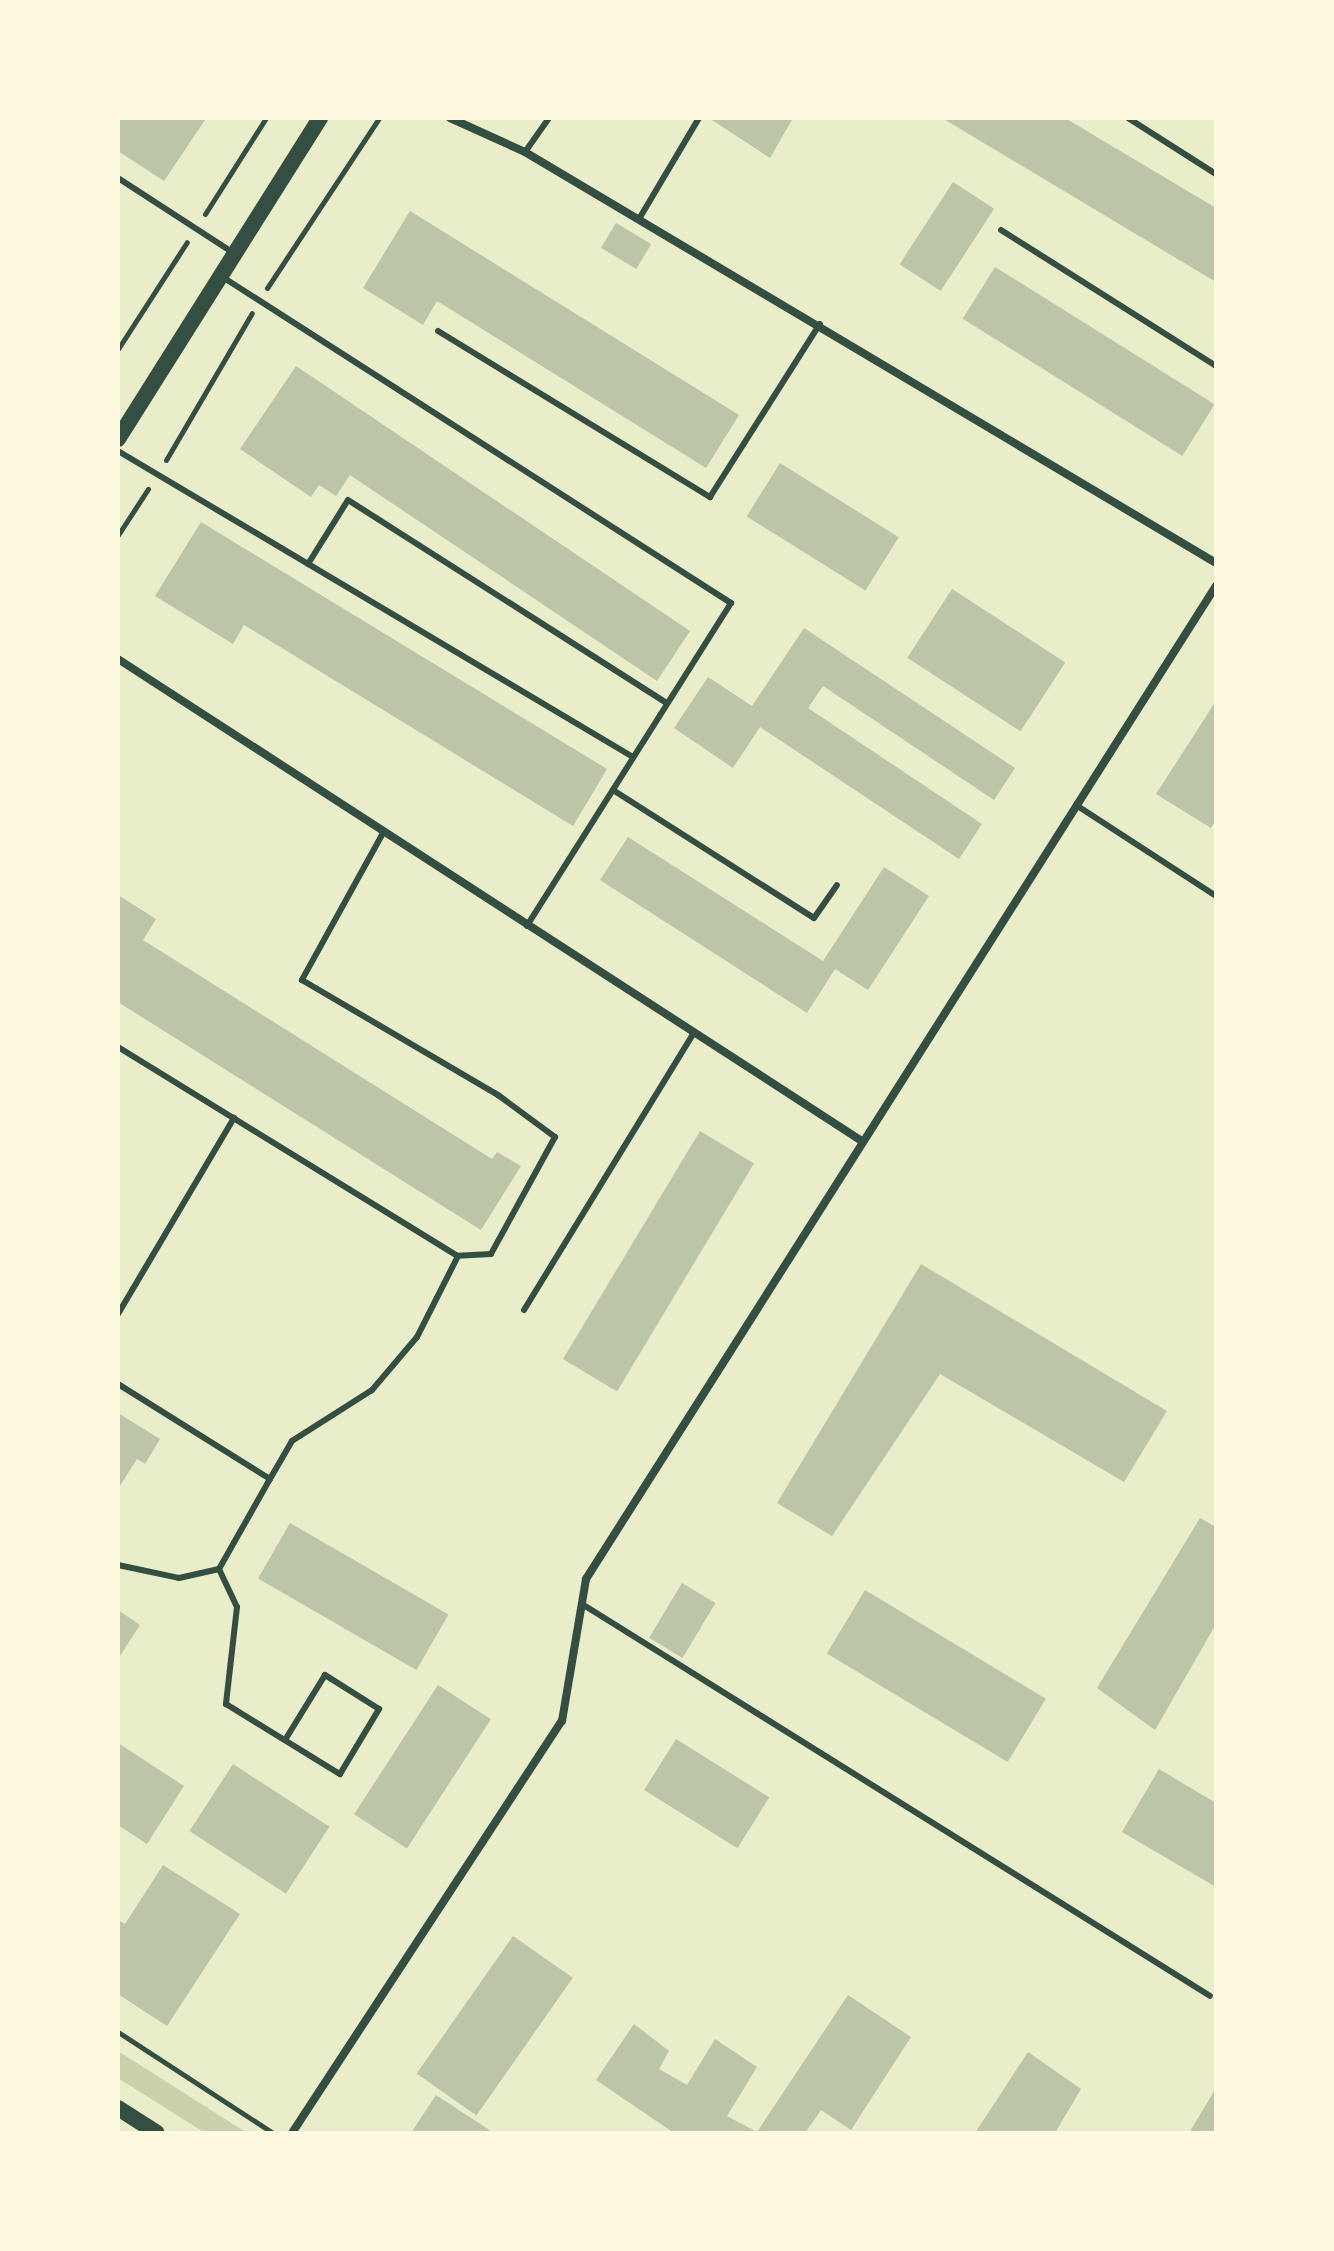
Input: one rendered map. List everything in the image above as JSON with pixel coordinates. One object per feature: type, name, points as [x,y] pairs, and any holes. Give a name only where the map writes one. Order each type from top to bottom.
[{"type":"main road","points":[[118,439],[320,118]]},
{"type":"main road","points":[[118,2108],[157,2133]]},
{"type":"street","points":[[450,118],[525,152],[820,324],[1216,563]]},
{"type":"street","points":[[292,2133],[562,1721],[586,1579],[1216,586]]},
{"type":"street","points":[[118,659],[862,1141]]},
{"type":"lane","points":[[525,152],[549,118]]},
{"type":"lane","points":[[639,219],[699,118]]},
{"type":"lane","points":[[1128,118],[1216,174]]},
{"type":"lane","points":[[118,178],[236,254]]},
{"type":"lane","points":[[1001,230],[1216,366]]},
{"type":"lane","points":[[221,276],[731,603],[527,926]]},
{"type":"lane","points":[[438,331],[710,497],[820,324]]},
{"type":"lane","points":[[118,451],[633,757]]},
{"type":"lane","points":[[308,564],[348,500],[667,703]]},
{"type":"lane","points":[[613,790],[814,918],[837,885]]},
{"type":"lane","points":[[1076,805],[1216,896]]},
{"type":"lane","points":[[118,1047],[458,1256],[491,1254],[555,1137],[498,1095],[302,980],[383,833]]},
{"type":"lane","points":[[524,1310],[694,1033]]},
{"type":"lane","points":[[118,1314],[234,1118]]},
{"type":"lane","points":[[118,1565],[179,1578],[219,1569],[292,1441],[372,1390],[417,1337],[458,1256]]},
{"type":"lane","points":[[118,1384],[270,1479]]},
{"type":"lane","points":[[219,1569],[237,1607],[226,1704],[340,1774],[379,1709],[325,1675],[285,1740]]},
{"type":"lane","points":[[582,1604],[1210,1996]]},
{"type":"path","points":[[118,535],[158,475],[259,301],[379,118]]},
{"type":"path","points":[[118,2032],[273,2133]]},
{"type":"green space","points":[[118,2051],[247,2133],[205,2133],[118,2078]]},
{"type":"building","points":[[118,118],[205,120],[164,181],[118,151]]},
{"type":"building","points":[[709,118],[793,118],[770,158]]},
{"type":"building","points":[[942,118],[1065,118],[1216,208],[1216,282]]},
{"type":"building","points":[[953,182],[994,209],[941,291],[900,264]]},
{"type":"building","points":[[410,211],[739,415],[706,468],[437,301],[423,325],[363,288]]},
{"type":"building","points":[[616,223],[651,244],[636,269],[601,248]]},
{"type":"building","points":[[995,267],[1215,404],[1182,456],[963,319]]},
{"type":"building","points":[[296,366],[690,631],[657,681],[350,475],[336,496],[319,485],[311,497],[240,449]]},
{"type":"building","points":[[780,463],[899,537],[865,591],[747,516]]},
{"type":"building","points":[[201,522],[607,769],[573,826],[244,625],[233,644],[155,596]]},
{"type":"building","points":[[952,589],[1065,663],[1021,731],[907,658]]},
{"type":"building","points":[[804,628],[1015,768],[994,800],[823,686],[808,708],[982,824],[959,859],[760,727],[733,768],[674,728],[708,677],[752,706]]},
{"type":"building","points":[[1216,701],[1216,820],[1211,828],[1156,794]]},
{"type":"building","points":[[628,837],[823,961],[884,867],[929,896],[868,990],[835,969],[807,1013],[600,880]]},
{"type":"building","points":[[118,895],[156,919],[143,940],[492,1159],[497,1152],[521,1166],[481,1230],[118,1002]]},
{"type":"building","points":[[700,1131],[754,1163],[617,1391],[563,1359]]},
{"type":"building","points":[[921,1264],[1167,1411],[1124,1482],[940,1374],[832,1536],[777,1503]]},
{"type":"building","points":[[118,1413],[160,1439],[145,1464],[137,1459],[118,1489]]},
{"type":"building","points":[[1200,1518],[1216,1527],[1216,1624],[1155,1730],[1097,1688]]},
{"type":"building","points":[[290,1523],[448,1614],[416,1670],[258,1578]]},
{"type":"building","points":[[682,1583],[715,1603],[682,1658],[649,1638]]},
{"type":"building","points":[[865,1590],[1046,1699],[1008,1762],[827,1653]]},
{"type":"building","points":[[118,1610],[140,1625],[118,1659]]},
{"type":"building","points":[[438,1685],[491,1719],[407,1848],[354,1814]]},
{"type":"building","points":[[676,1739],[769,1797],[737,1848],[644,1790]]},
{"type":"building","points":[[118,1743],[184,1786],[147,1844],[118,1825]]},
{"type":"building","points":[[233,1764],[329,1827],[286,1894],[189,1831]]},
{"type":"building","points":[[1159,1769],[1216,1803],[1216,1887],[1122,1832]]},
{"type":"building","points":[[163,1865],[240,1914],[167,2026],[118,1994],[118,1920],[125,1924]]},
{"type":"building","points":[[513,1936],[573,1978],[476,2115],[417,2074]]},
{"type":"building","points":[[848,1995],[911,2037],[851,2130],[821,2110],[805,2133],[674,2133],[596,2080],[634,2024],[669,2051],[659,2069],[687,2085],[715,2039],[757,2067],[727,2116],[757,2132]]},
{"type":"building","points":[[1028,2052],[1081,2089],[1055,2133],[975,2133]]},
{"type":"building","points":[[1216,2088],[1216,2133],[1189,2133]]},
{"type":"building","points":[[436,2095],[494,2133],[411,2133]]}]
